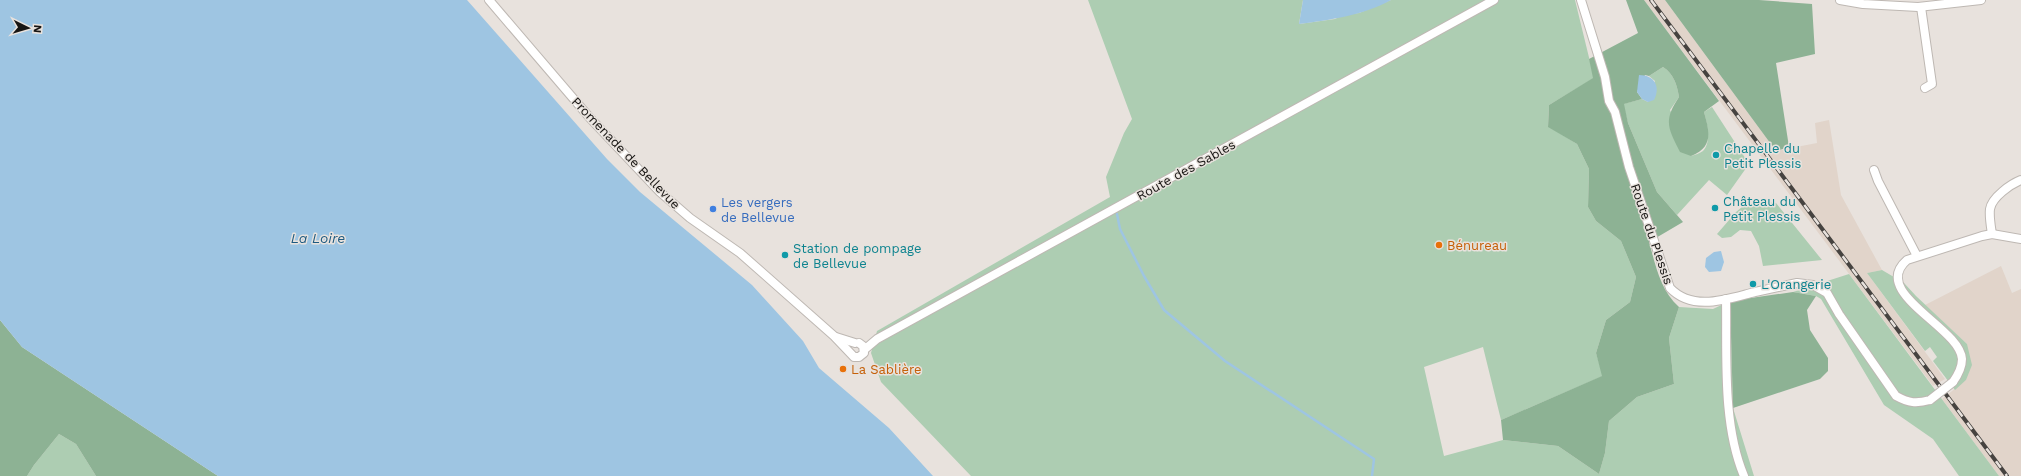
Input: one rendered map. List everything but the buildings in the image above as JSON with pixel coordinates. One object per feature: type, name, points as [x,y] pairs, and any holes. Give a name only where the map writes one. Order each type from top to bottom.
[{"type":"street","name":"Promenade de Bellevue","points":[[489,0],[590,118],[656,187],[690,218],[740,253],[850,351]]},
{"type":"street","name":"Route des Sables","points":[[860,346],[877,339],[1494,0]]},
{"type":"street","name":"Route du Plessis","points":[[1581,0],[1605,76],[1609,101],[1615,112],[1629,167],[1670,288],[1677,295],[1690,300],[1709,302],[1797,283],[1805,283],[1820,288],[1828,294],[1839,314],[1896,396],[1907,402],[1915,404],[1930,400],[1953,382],[1961,366],[1960,351],[1955,343],[1912,302],[1901,289],[1897,280],[1900,266],[1907,260],[1917,256]]},
{"type":"street","points":[[1840,0],[1870,4],[1920,7],[1981,0]]},
{"type":"street","points":[[1920,7],[1932,84],[1925,88]]},
{"type":"street","points":[[1874,170],[1878,182],[1917,256],[1963,241],[1992,234],[2021,239]]},
{"type":"street","points":[[1992,234],[1990,208],[2000,194],[2012,184],[2021,180]]},
{"type":"street","points":[[1726,299],[1730,415],[1738,462],[1744,476]]},
{"type":"street","name":"Promenade de Bellevue","points":[[834,336],[860,346]]},
{"type":"street","points":[[852,346],[860,346],[862,355],[856,357],[853,356],[850,351],[852,346]]},
{"type":"shaded area","points":[[1644,0],[1665,0],[1776,151],[1817,143],[1815,123],[1829,120],[1841,195],[1882,270],[1867,273],[1945,379],[1933,386]]},
{"type":"shaded area","points":[[2001,266],[2012,293],[2021,289],[2021,476],[1999,476],[1942,399],[1966,380],[1967,344],[1925,305]]},
{"type":"green space","points":[[1088,0],[1303,0],[1299,24],[1335,19],[1343,15],[1359,13],[1391,0],[1575,0],[1594,78],[1549,105],[1548,126],[1577,144],[1589,169],[1588,207],[1596,221],[1621,241],[1636,277],[1630,302],[1606,320],[1596,353],[1603,376],[1501,420],[1483,347],[1424,367],[1444,456],[1503,440],[1558,446],[1599,474],[1605,453],[1609,421],[1637,397],[1674,384],[1669,338],[1679,307],[1713,309],[1730,301],[1733,408],[1754,476],[971,476],[881,382],[871,353],[877,331],[1110,197],[1106,177],[1124,133],[1132,119]]},
{"type":"green space","points":[[1626,0],[1644,0],[1719,101],[1704,112],[1708,126],[1708,138],[1703,148],[1691,156],[1680,152],[1670,130],[1669,119],[1674,105],[1679,97],[1674,80],[1667,70],[1663,67],[1649,76],[1645,75],[1637,92],[1642,99],[1624,104],[1628,123],[1657,192],[1683,222],[1649,242],[1663,285],[1667,293],[1679,307],[1669,338],[1674,384],[1637,397],[1609,421],[1605,453],[1599,474],[1558,446],[1503,440],[1501,420],[1602,376],[1596,353],[1606,320],[1630,302],[1636,277],[1621,241],[1596,221],[1588,207],[1589,169],[1577,144],[1548,127],[1549,105],[1593,78],[1589,59],[1638,33]]},
{"type":"green space","points":[[1665,0],[1759,0],[1812,4],[1815,54],[1776,63],[1789,147],[1776,151]]},
{"type":"green space","points":[[1663,67],[1670,73],[1676,84],[1679,97],[1670,110],[1691,156],[1702,152],[1706,147],[1708,132],[1704,112],[1712,107],[1749,164],[1727,195],[1709,180],[1677,215],[1657,192],[1628,123],[1623,104],[1642,99],[1648,102],[1655,81],[1649,76]]},
{"type":"green space","points":[[1768,202],[1776,203],[1822,260],[1763,266],[1759,246],[1751,231],[1740,230],[1731,237],[1722,238],[1717,234],[1742,207]]},
{"type":"green space","points":[[1882,270],[1904,283],[1967,344],[1972,365],[1966,380],[1955,390],[1933,361],[1937,357],[1930,347],[1925,351],[1867,273]]},
{"type":"green space","points":[[1849,274],[1999,476],[1959,476],[1933,439],[1884,405],[1821,299],[1816,296],[1793,292]]},
{"type":"green space","points":[[1793,292],[1816,296],[1807,310],[1810,330],[1828,358],[1828,371],[1820,379],[1733,408],[1730,301]]},
{"type":"green space","points":[[0,320],[22,347],[218,476],[96,476],[76,444],[59,434],[27,476],[0,476]]},
{"type":"green space","points":[[59,434],[76,444],[96,476],[27,476]]},
{"type":"water","name":"La Loire","points":[[0,0],[467,0],[607,159],[640,192],[752,285],[803,341],[819,368],[889,428],[933,476],[218,476],[22,347],[0,320]]},
{"type":"water","points":[[1303,0],[1391,0],[1370,10],[1335,19],[1299,24]]},
{"type":"water","points":[[1639,75],[1649,77],[1655,82],[1657,90],[1654,100],[1648,102],[1642,99],[1637,92]]},
{"type":"water","points":[[1721,251],[1724,262],[1721,271],[1709,272],[1705,267],[1706,258],[1714,252]]},
{"type":"waterway","points":[[1117,214],[1120,229],[1144,276],[1164,310],[1225,361],[1374,459],[1372,476]]},
{"type":"railway","points":[[1651,0],[2007,476]]},
{"type":"place","name":"Chapelle du Petit Plessis","points":[[1716,155]]},
{"type":"place","name":"Château du Petit Plessis","points":[[1715,208]]},
{"type":"place","name":"Les vergers de Bellevue","points":[[713,209]]},
{"type":"place","name":"Bénureau","points":[[1439,245]]},
{"type":"place","name":"Station de pompage de Bellevue","points":[[785,255]]},
{"type":"place","name":"L'Orangerie","points":[[1753,284]]},
{"type":"place","name":"La Sablière","points":[[843,369]]}]
